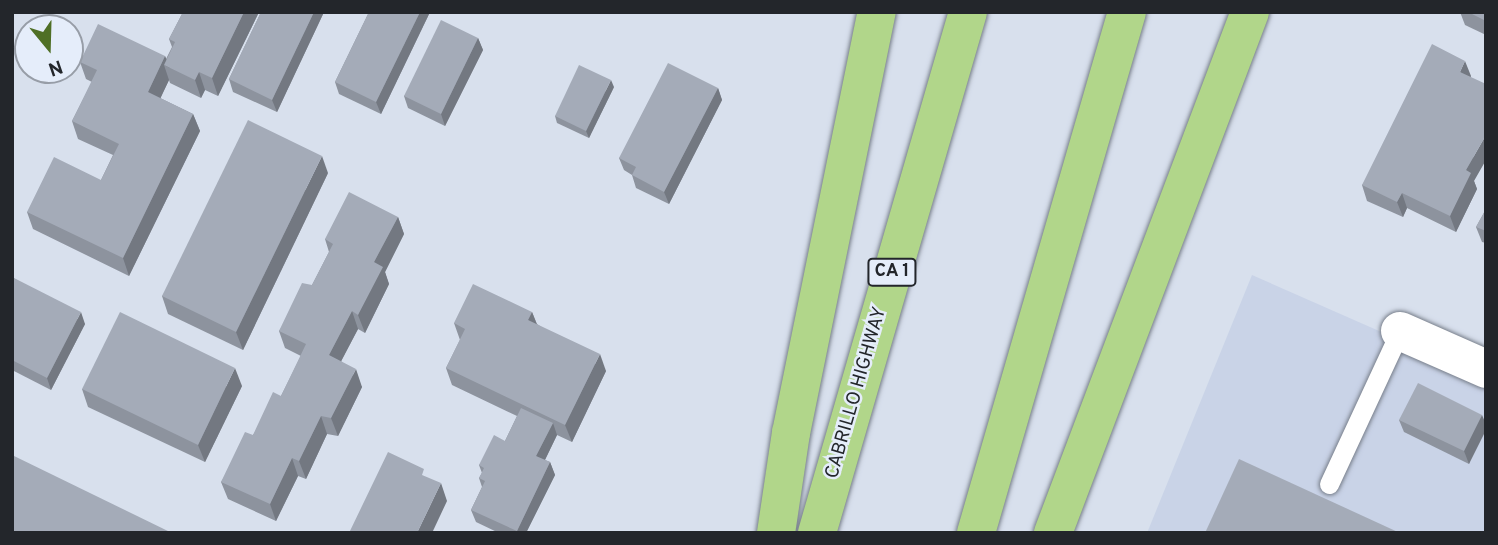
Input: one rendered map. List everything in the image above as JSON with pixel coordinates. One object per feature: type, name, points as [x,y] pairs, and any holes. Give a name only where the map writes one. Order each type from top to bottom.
[{"type":"highway","points":[[776,533],[791,433],[877,12]]},
{"type":"highway","name":"CABRILLO HIGHWAY","points":[[817,533],[968,12]]},
{"type":"highway","points":[[976,533],[1127,12]]},
{"type":"highway","points":[[1053,533],[1250,12]]},
{"type":"street","points":[[1400,331],[1486,369]]},
{"type":"lane","points":[[1329,484],[1400,331]]},
{"type":"shaded area","points":[[1252,275],[1486,378],[1486,533],[1147,533]]},
{"type":"building","points":[[183,12],[244,12],[212,78],[199,72],[195,80],[164,65],[175,42],[169,39]]},
{"type":"building","points":[[261,12],[314,12],[272,100],[229,79]]},
{"type":"building","points":[[369,12],[420,12],[376,102],[335,82]]},
{"type":"building","points":[[1468,12],[1486,12],[1486,21]]},
{"type":"building","points":[[441,20],[478,38],[441,114],[404,96]]},
{"type":"building","points":[[98,24],[165,56],[148,92],[193,114],[123,258],[27,212],[54,157],[101,180],[119,144],[72,121],[97,70],[84,64],[84,54]]},
{"type":"building","points":[[1432,44],[1465,61],[1460,72],[1486,84],[1486,135],[1466,170],[1471,173],[1450,216],[1402,193],[1397,202],[1362,185]]},
{"type":"building","points":[[668,63],[718,88],[664,192],[632,175],[636,167],[619,158]]},
{"type":"building","points":[[579,65],[611,80],[586,131],[555,116]]},
{"type":"building","points":[[248,120],[322,156],[236,332],[162,296]]},
{"type":"building","points":[[349,192],[398,217],[374,262],[383,267],[358,315],[352,311],[329,355],[356,369],[331,418],[321,416],[299,461],[292,458],[270,504],[221,482],[245,432],[253,435],[273,392],[281,396],[306,344],[279,331],[302,283],[312,285],[333,244],[325,239]]},
{"type":"building","points":[[1486,209],[1486,231],[1476,227]]},
{"type":"building","points":[[12,277],[81,312],[47,378],[12,360]]},
{"type":"building","points":[[473,284],[532,312],[528,320],[600,354],[565,425],[446,368],[465,329],[454,323]]},
{"type":"building","points":[[120,312],[235,368],[198,445],[82,389]]},
{"type":"building","points":[[1418,383],[1482,415],[1464,451],[1399,420]]},
{"type":"building","points":[[521,408],[553,423],[536,456],[550,462],[517,531],[471,510],[485,481],[479,478],[484,468],[479,465],[494,435],[505,441]]},
{"type":"building","points":[[388,452],[424,469],[422,475],[441,483],[417,533],[349,533]]},
{"type":"building","points":[[12,455],[170,532],[18,533],[12,530]]},
{"type":"building","points":[[1239,459],[1400,533],[1205,533]]}]
